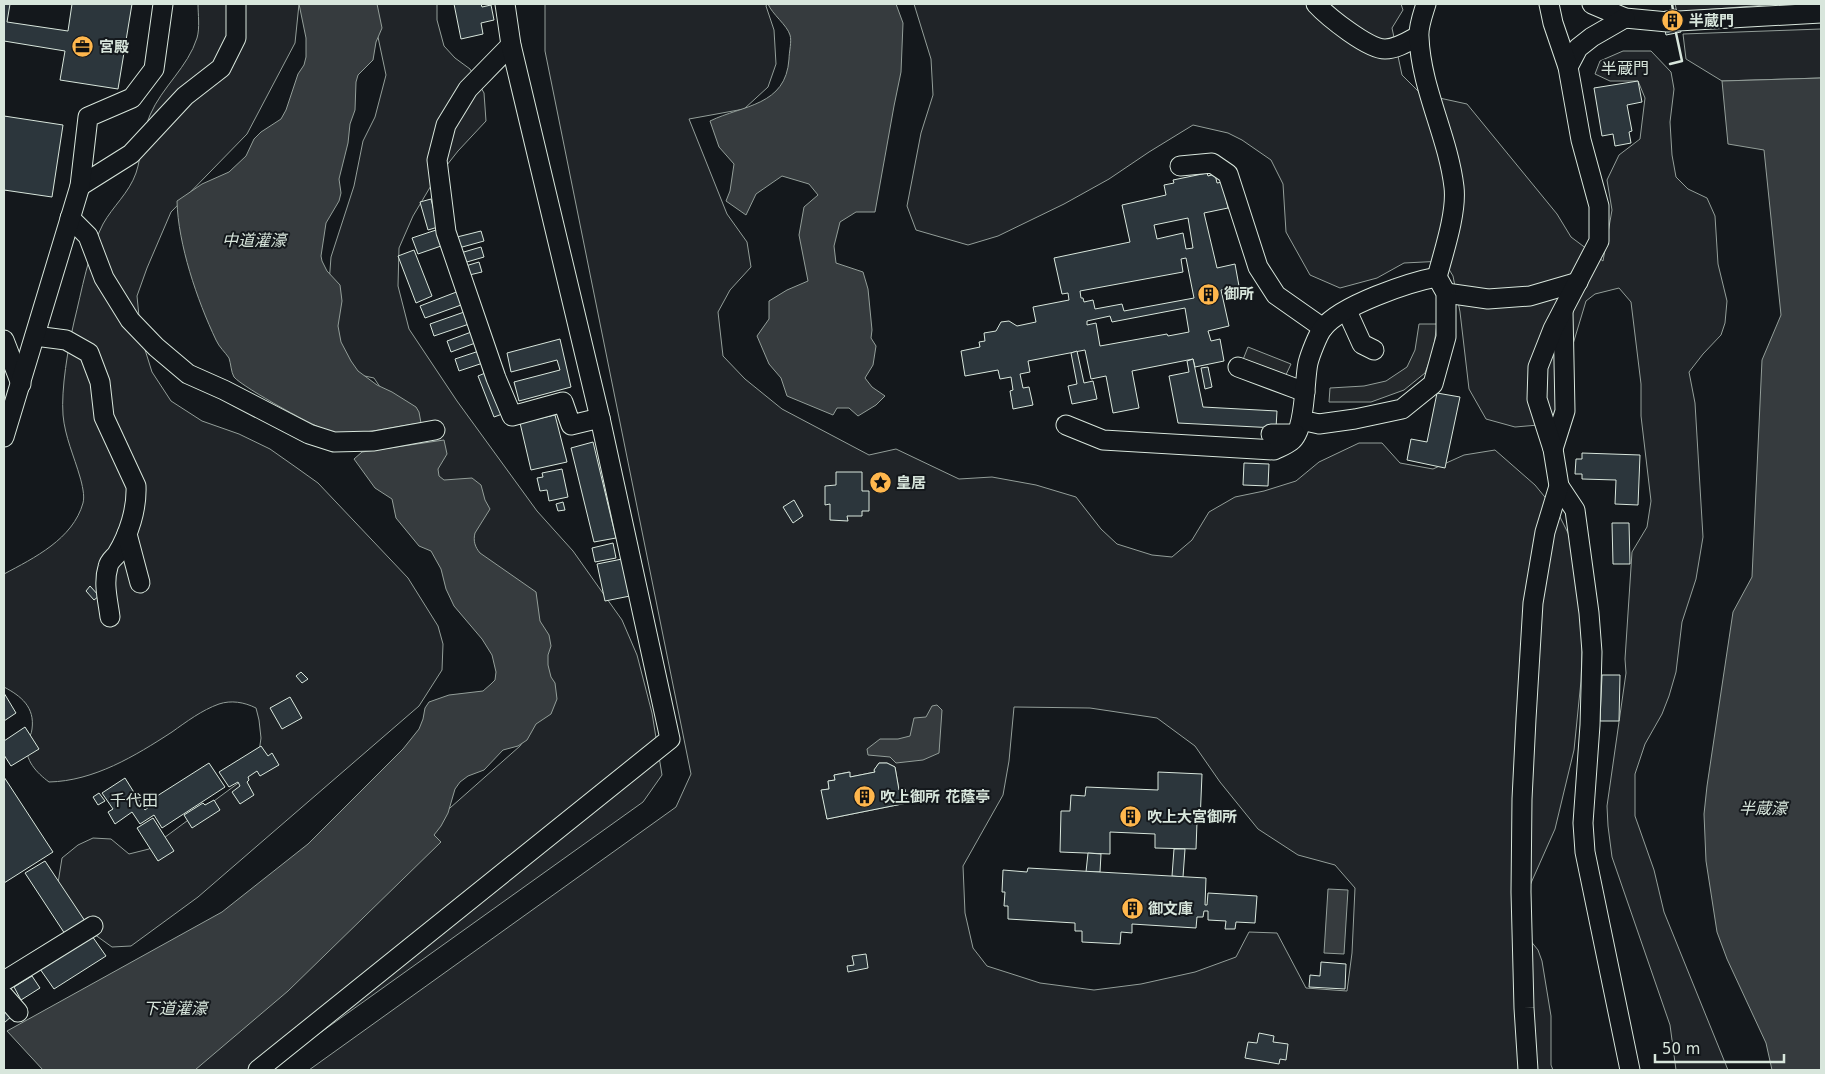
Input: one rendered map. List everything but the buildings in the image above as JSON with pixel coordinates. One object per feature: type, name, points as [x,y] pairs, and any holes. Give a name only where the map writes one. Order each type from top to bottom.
[{"type":"lane","points":[[4,437],[7,418],[21,384],[80,186],[88,117],[132,98],[154,69],[163,4]]},
{"type":"lane","points":[[80,186],[131,154],[185,96],[222,68],[236,38],[236,4]]},
{"type":"lane","points":[[258,1070],[670,738],[600,418],[511,46],[505,4]]},
{"type":"lane","points":[[1316,4],[1340,26],[1366,42],[1384,49],[1403,44],[1418,36]]},
{"type":"lane","points":[[1272,434],[1298,427],[1355,419],[1402,409],[1433,384],[1446,336],[1442,285],[1451,226],[1454,188],[1444,142],[1425,78],[1418,36],[1426,4]]},
{"type":"lane","points":[[1549,4],[1568,67],[1582,140],[1599,206],[1599,241],[1553,329],[1538,367],[1537,399],[1553,448],[1559,486],[1574,510],[1589,613],[1592,661],[1590,726],[1583,822],[1585,852],[1630,1070]]},
{"type":"lane","points":[[1592,4],[1625,18],[1673,21],[1821,13]]},
{"type":"lane","points":[[1568,67],[1578,48],[1592,37],[1625,18]]},
{"type":"lane","points":[[511,46],[468,89],[446,125],[438,160],[446,232],[496,378],[512,416],[563,402],[571,426],[600,418]]},
{"type":"lane","points":[[1180,166],[1212,163],[1228,174],[1258,267],[1276,295],[1323,328]]},
{"type":"lane","points":[[70,218],[88,236],[104,278],[130,320],[156,347],[188,374],[233,394],[309,434],[334,442],[374,441],[435,430]]},
{"type":"lane","points":[[1066,425],[1103,440],[1274,450],[1293,440],[1298,427],[1305,392],[1308,363],[1323,328],[1338,316],[1359,304],[1418,280],[1488,298],[1530,296],[1578,282]]},
{"type":"lane","points":[[1553,448],[1565,411],[1563,310]]},
{"type":"lane","points":[[1347,311],[1362,344],[1374,350]]},
{"type":"lane","points":[[35,336],[66,340],[89,353],[100,382],[104,417],[136,486],[137,498],[127,534],[108,564],[105,580],[110,617]]},
{"type":"lane","points":[[4,340],[21,384]]},
{"type":"lane","points":[[1238,367],[1305,392]]},
{"type":"lane","points":[[1528,1070],[1524,1008],[1521,892],[1522,799],[1526,719],[1533,603],[1545,532],[1559,486]]},
{"type":"lane","points":[[127,534],[140,583]]},
{"type":"lane","points":[[4,981],[93,926]]},
{"type":"lane","points":[[4,996],[18,1012]]},
{"type":"shaded area","points":[[198,4],[299,4],[295,43],[247,134],[171,212],[137,296],[141,337],[152,372],[171,401],[202,421],[239,434],[270,449],[318,483],[408,578],[438,626],[443,644],[442,670],[419,706],[198,897],[131,946],[112,947],[87,929],[58,883],[62,858],[78,845],[93,838],[111,839],[129,854],[149,849],[241,781],[258,759],[261,738],[256,708],[238,702],[219,704],[200,713],[144,750],[114,766],[66,781],[49,782],[36,770],[27,755],[27,743],[32,731],[29,708],[21,698],[4,687],[4,574],[40,554],[62,537],[78,516],[83,503],[82,483],[68,439],[63,415],[64,381],[74,322],[86,272],[98,235],[107,217],[133,180],[138,166],[147,122],[155,105],[188,58],[197,38],[199,25]]},
{"type":"shaded area","points":[[371,4],[437,4],[437,20],[444,46],[455,58],[470,69],[484,93],[486,121],[458,151],[432,184],[413,216],[399,248],[398,286],[409,329],[457,401],[537,511],[573,551],[622,620],[637,655],[652,713],[662,775],[643,802],[268,1070],[154,1070],[520,746],[545,709],[404,455],[392,439],[377,411],[386,396],[374,378],[346,372],[328,297],[331,257],[354,186],[363,141],[375,117],[386,75]]},
{"type":"shaded area","points":[[545,4],[767,4],[774,30],[776,64],[768,87],[744,109],[689,119],[727,214],[747,242],[751,267],[730,290],[718,312],[723,356],[745,379],[782,409],[869,455],[896,449],[959,479],[992,477],[1036,485],[1076,497],[1101,529],[1117,544],[1152,555],[1172,557],[1192,540],[1209,512],[1235,497],[1264,491],[1296,481],[1319,462],[1359,443],[1382,443],[1400,463],[1433,469],[1464,455],[1495,450],[1535,485],[1558,513],[1578,553],[1584,591],[1581,681],[1574,750],[1555,829],[1531,883],[1517,924],[1538,950],[1542,961],[1551,1016],[1551,1065],[1553,1070],[309,1070],[676,807],[691,774],[545,51]],"holes":[[[1014,707],[1090,708],[1157,718],[1195,746],[1220,782],[1258,829],[1298,855],[1335,865],[1355,888],[1352,953],[1347,991],[1306,988],[1277,933],[1249,932],[1236,957],[1195,972],[1141,984],[1094,990],[1040,983],[987,966],[973,948],[965,913],[963,866],[1003,795],[1009,761]],[[879,763],[887,763],[895,767],[899,790],[905,790],[907,803],[827,819],[822,790],[829,789],[828,781],[835,780],[834,775],[849,772],[850,777],[875,772],[874,770]]]},
{"type":"shaded area","points":[[914,4],[1401,4],[1403,10],[1392,28],[1402,75],[1421,94],[1467,104],[1557,214],[1571,237],[1603,261],[1612,210],[1607,180],[1619,155],[1640,139],[1645,98],[1638,81],[1610,81],[1595,74],[1600,61],[1623,51],[1651,51],[1671,72],[1674,89],[1670,122],[1672,155],[1676,177],[1688,189],[1707,198],[1715,216],[1718,264],[1727,301],[1725,323],[1721,335],[1689,372],[1695,403],[1703,537],[1696,579],[1682,622],[1676,672],[1662,714],[1645,744],[1635,774],[1635,816],[1654,870],[1664,912],[1728,1070],[1676,1070],[1670,1025],[1612,857],[1608,826],[1607,806],[1626,673],[1625,659],[1632,552],[1647,527],[1651,501],[1641,416],[1641,384],[1631,302],[1619,288],[1595,294],[1586,301],[1564,374],[1562,407],[1550,424],[1515,427],[1486,419],[1469,389],[1460,312],[1453,276],[1444,261],[1404,263],[1377,278],[1340,288],[1310,275],[1286,232],[1283,184],[1271,160],[1242,140],[1228,133],[1193,125],[1109,179],[1064,204],[998,236],[968,245],[916,230],[907,206],[921,133],[933,95],[931,59]]},
{"type":"shaded area","points":[[1675,4],[1778,4],[1677,12]]},
{"type":"shaded area","points":[[1821,29],[1821,78],[1722,81],[1686,59],[1683,34]]},
{"type":"shaded area","points":[[1419,324],[1437,324],[1433,352],[1425,373],[1404,390],[1371,402],[1329,402],[1330,388],[1364,386],[1386,381],[1407,367],[1415,350]]},
{"type":"shaded area","points":[[1248,347],[1291,364],[1284,379],[1242,362]]},
{"type":"water","name":"中道灌濠","points":[[299,4],[377,4],[382,28],[376,42],[373,60],[358,75],[356,82],[355,110],[350,124],[348,143],[339,179],[341,193],[339,201],[326,223],[321,256],[327,271],[340,285],[342,301],[338,326],[341,342],[351,361],[358,371],[377,385],[416,407],[421,423],[366,432],[334,433],[299,417],[251,390],[234,377],[229,358],[216,340],[190,272],[181,235],[177,201],[202,184],[229,172],[246,156],[254,139],[281,119],[306,57],[306,38]]},
{"type":"water","points":[[768,4],[896,4],[903,23],[901,72],[875,212],[856,212],[840,222],[834,246],[836,263],[863,272],[868,289],[871,338],[876,346],[873,365],[865,378],[872,387],[885,396],[876,405],[858,416],[849,408],[837,408],[833,415],[787,396],[781,378],[769,364],[757,336],[769,319],[769,301],[787,290],[808,281],[799,235],[804,207],[818,195],[809,184],[782,176],[756,194],[746,215],[726,201],[730,191],[734,164],[719,147],[710,121],[761,102],[780,86],[786,75],[790,35]]},
{"type":"water","name":"半蔵濠","points":[[1821,78],[1821,1070],[1772,1070],[1766,1043],[1727,959],[1717,932],[1706,861],[1704,814],[1707,786],[1733,612],[1752,577],[1762,360],[1781,315],[1764,150],[1728,144],[1722,81]]},
{"type":"water","name":"下道灌濠","points":[[444,440],[447,454],[438,469],[439,476],[444,480],[472,478],[481,485],[485,500],[490,509],[475,533],[474,541],[480,553],[536,592],[540,621],[549,635],[551,646],[548,655],[548,665],[551,677],[555,683],[557,699],[551,714],[536,724],[527,740],[518,746],[503,750],[484,770],[468,776],[460,782],[455,789],[448,813],[434,835],[441,842],[288,991],[195,1070],[43,1070],[7,1031],[222,912],[308,844],[403,749],[419,729],[425,708],[429,702],[449,695],[483,691],[495,680],[496,672],[492,655],[482,639],[454,606],[446,589],[441,569],[431,551],[419,546],[396,518],[392,499],[375,488],[354,459],[362,452]]},
{"type":"water","points":[[937,705],[942,710],[939,753],[923,760],[896,763],[890,757],[868,755],[867,749],[880,739],[898,739],[910,736],[914,718],[926,717],[932,706]]},
{"type":"water","points":[[1328,889],[1348,890],[1344,954],[1324,953]]},
{"type":"wall","points":[[1672,4],[1673,10]]},
{"type":"wall","points":[[1670,64],[1682,61],[1676,33]]},
{"type":"place","name":"半蔵門","points":[[1673,21]]},
{"type":"place","name":"宮殿","points":[[83,47]]},
{"type":"place","name":"御所","points":[[1208,294]]},
{"type":"place","name":"皇居","points":[[880,483]]},
{"type":"place","name":"吹上御所 花蔭亭","points":[[864,797]]},
{"type":"place","name":"吹上大宮御所","points":[[1131,817]]},
{"type":"place","name":"御文庫","points":[[1132,909]]},
{"type":"district","name":"半蔵門","points":[[1625,68]]},
{"type":"district","name":"千代田","points":[[134,800]]}]
